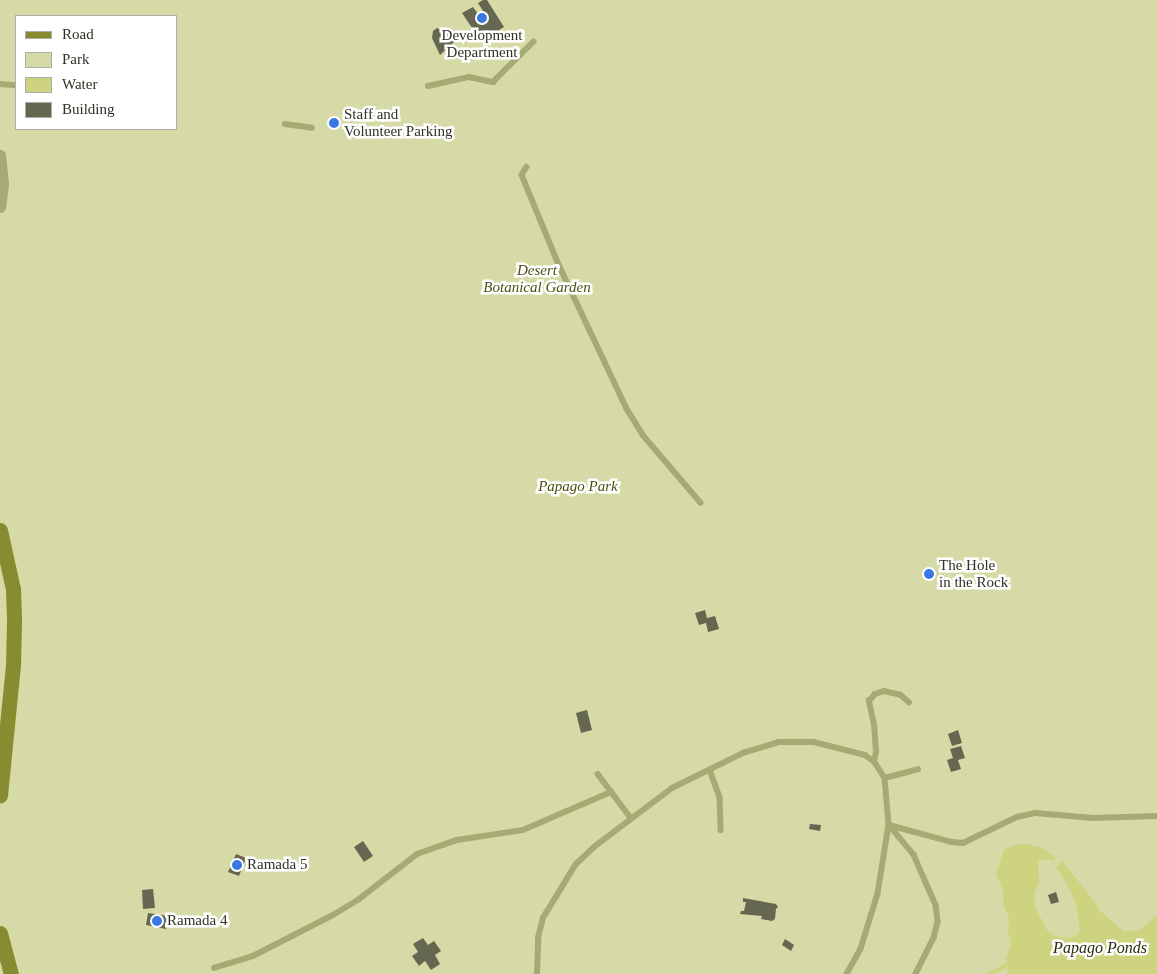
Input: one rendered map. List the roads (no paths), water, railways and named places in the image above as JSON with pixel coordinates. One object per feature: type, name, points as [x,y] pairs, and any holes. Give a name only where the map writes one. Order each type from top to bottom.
[{"type":"main road","points":[[0,530],[13,589],[14,622],[13,664],[0,795]]},
{"type":"main road","points":[[0,933],[11,974]]},
{"type":"street","points":[[0,155],[3,184],[0,207]]},
{"type":"lane","points":[[493,90],[493,82],[533,42]]},
{"type":"lane","points":[[428,86],[469,78],[493,82]]},
{"type":"lane","points":[[0,84],[15,85]]},
{"type":"lane","points":[[285,124],[312,128]]},
{"type":"lane","points":[[527,167],[522,175],[560,266],[620,395],[643,435],[702,503]]},
{"type":"lane","points":[[874,761],[876,752],[874,725],[869,701],[875,694],[884,691],[901,695],[909,702]]},
{"type":"lane","points":[[537,974],[538,938],[543,918],[576,864],[594,847],[672,788],[742,752],[778,742],[814,742],[865,755],[874,761],[885,778],[889,825],[878,894],[861,949],[847,974]]},
{"type":"lane","points":[[885,778],[918,769]]},
{"type":"lane","points":[[710,770],[720,798],[721,830]]},
{"type":"lane","points":[[598,774],[631,818]]},
{"type":"lane","points":[[214,968],[253,956],[333,915],[358,900],[416,854],[457,840],[523,830],[611,792]]},
{"type":"lane","points":[[889,825],[938,839],[963,843],[1017,817],[1036,814],[1093,818],[1157,816]]},
{"type":"lane","points":[[889,825],[914,855],[936,905],[938,922],[934,938],[916,974]]},
{"type":"water","name":"Papago Ponds","points":[[1026,844],[1043,848],[1056,858],[1054,861],[1045,859],[1038,862],[1039,883],[1034,893],[1035,907],[1047,930],[1054,936],[1068,938],[1075,936],[1080,931],[1076,904],[1067,884],[1056,867],[1062,860],[1097,905],[1098,909],[1124,932],[1140,930],[1157,915],[1157,974],[1008,974],[1006,959],[1011,944],[1008,931],[1009,918],[1004,906],[1003,891],[996,873],[1004,850],[1014,845]]},
{"type":"waterway","points":[[990,974],[1007,965]]},
{"type":"place","name":"Development Department","points":[[482,18]]},
{"type":"place","name":"Staff and Volunteer Parking","points":[[334,123]]},
{"type":"place","name":"The Hole in the Rock","points":[[929,574]]},
{"type":"place","name":"Ramada 5","points":[[237,865]]},
{"type":"place","name":"Ramada 4","points":[[157,921]]},
{"type":"park label","name":"Desert Botanical Garden","points":[[537,278]]},
{"type":"park label","name":"Papago Park","points":[[578,487]]}]
